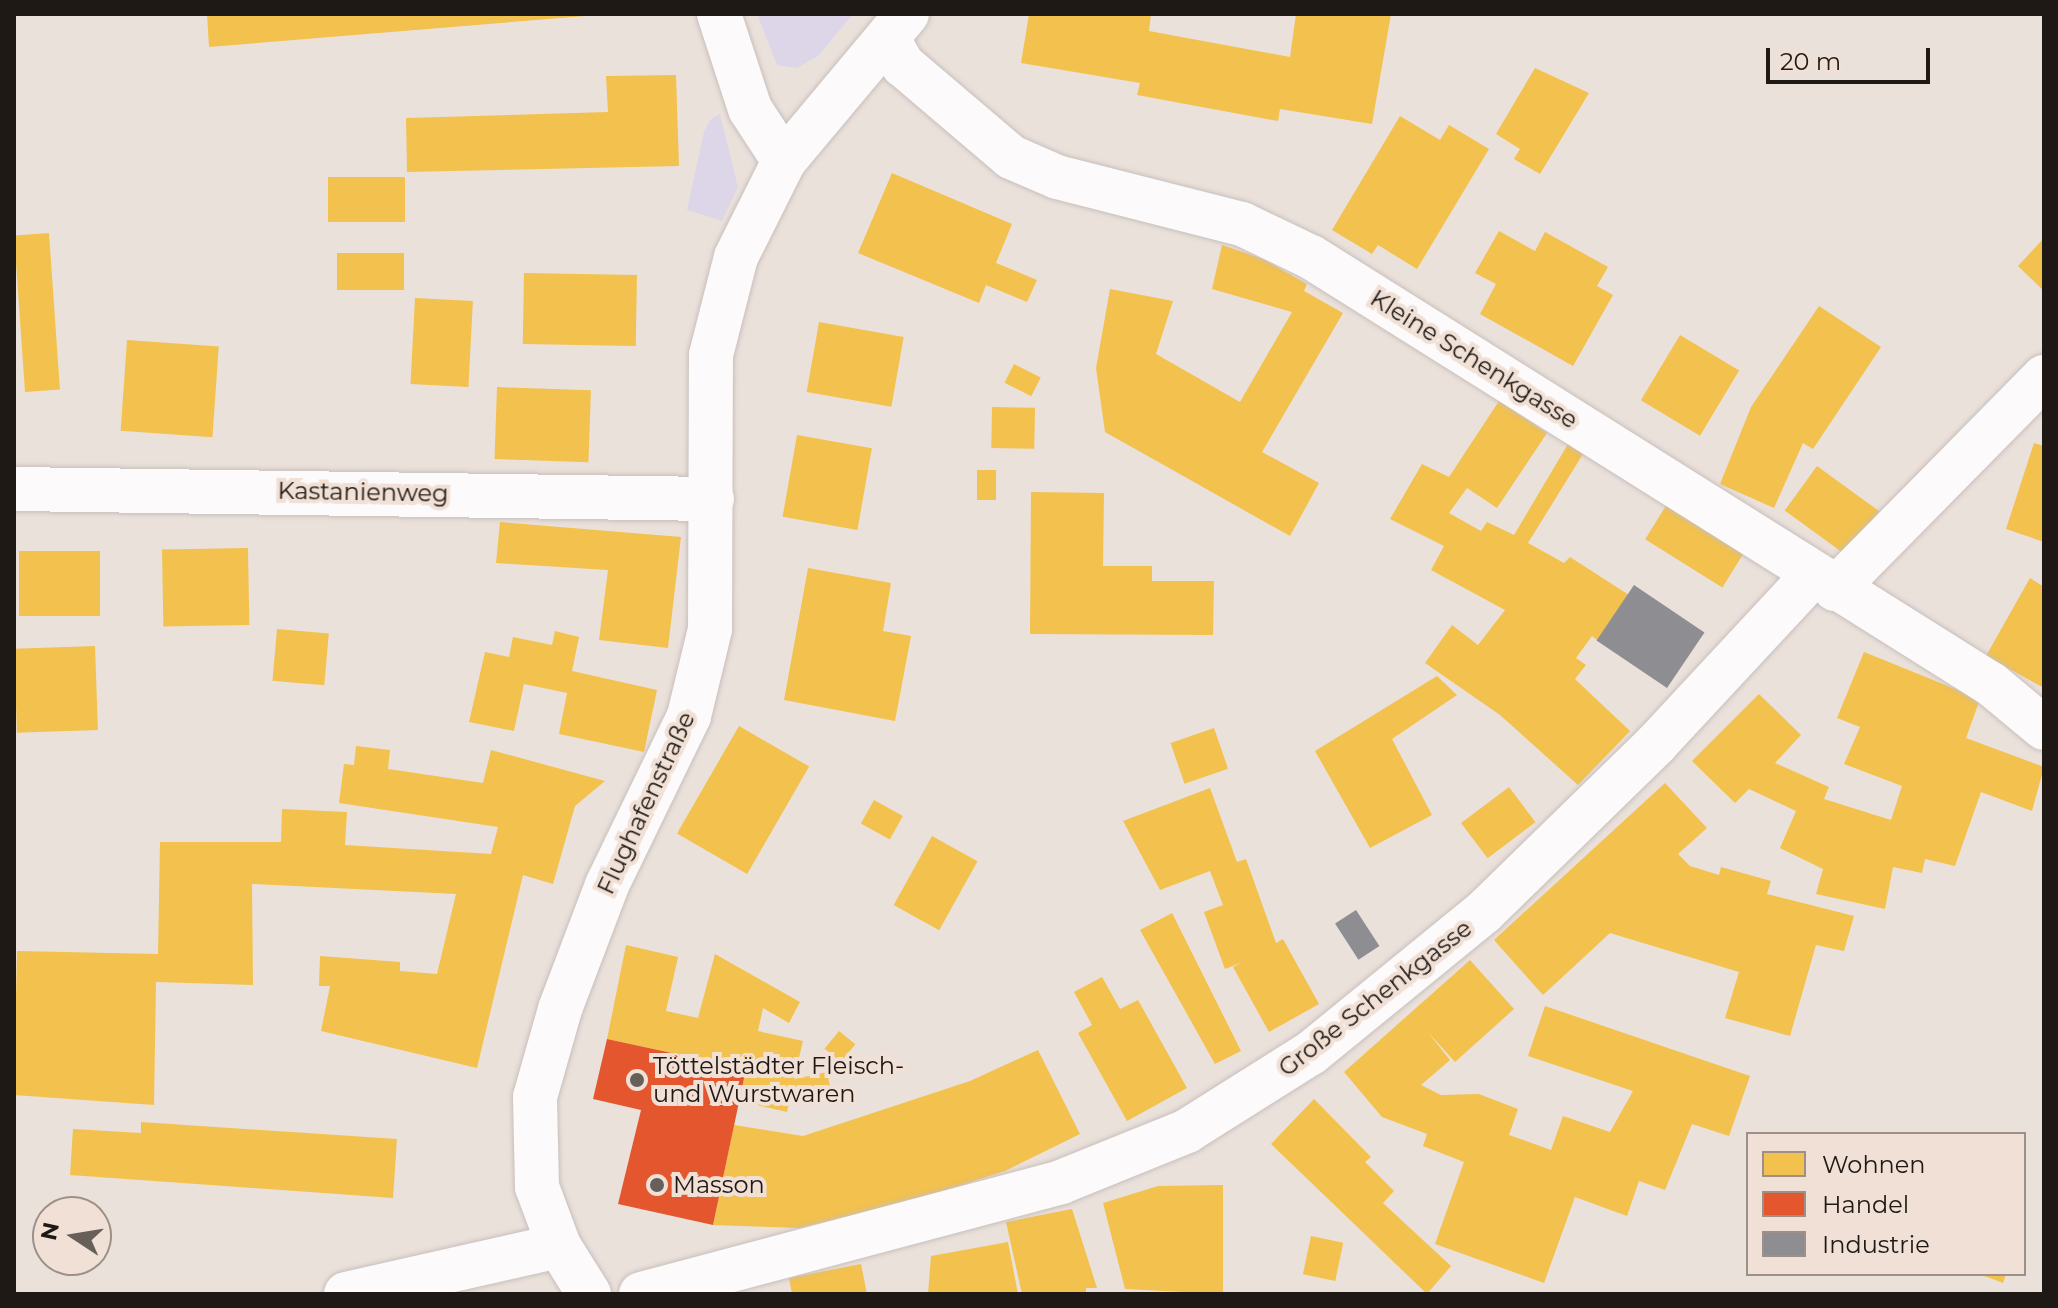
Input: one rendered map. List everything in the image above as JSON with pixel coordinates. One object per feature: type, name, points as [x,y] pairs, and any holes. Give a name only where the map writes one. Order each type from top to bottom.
[{"type":"street","points":[[719,14],[750,109],[784,161]]},
{"type":"street","name":"Flughafenstraße","points":[[589,1294],[559,1246],[537,1187],[535,1097],[560,1009],[607,885],[689,716],[710,629],[711,355],[736,257],[784,161],[898,27]]},
{"type":"street","name":"Kleine Schenkgasse","points":[[898,27],[903,65],[1011,157],[1057,177],[1242,224],[1311,257],[1824,582],[1991,684],[2044,728]]},
{"type":"street","name":"Große Schenkgasse","points":[[641,1294],[1061,1182],[1187,1131],[1311,1053],[1484,912],[1824,582],[2044,377]]},
{"type":"street","name":"Kastanienweg","points":[[14,489],[712,499]]},
{"type":"street","points":[[368,1291],[559,1246]]},
{"type":"shaded area","points":[[757,14],[853,14],[818,56],[797,68],[777,65]]},
{"type":"shaded area","points":[[720,114],[738,187],[722,221],[687,210],[704,132],[710,120]]},
{"type":"building: Wohnen","points":[[207,14],[585,14],[585,16],[209,47]]},
{"type":"building: Wohnen","points":[[1029,14],[1151,14],[1149,31],[1290,57],[1296,14],[1391,14],[1372,124],[1280,109],[1278,121],[1137,95],[1140,83],[1021,63]]},
{"type":"building: Wohnen","points":[[1535,68],[1589,93],[1540,174],[1514,159],[1520,149],[1496,134]]},
{"type":"building: Wohnen","points":[[676,75],[679,166],[407,172],[406,118],[608,112],[606,76]]},
{"type":"building: Wohnen","points":[[1400,116],[1440,140],[1449,125],[1489,149],[1417,269],[1378,245],[1372,254],[1332,230]]},
{"type":"building: Wohnen","points":[[892,173],[1012,224],[996,263],[1037,280],[1027,302],[986,285],[979,303],[858,253]]},
{"type":"building: Wohnen","points":[[328,177],[405,177],[405,222],[328,222]]},
{"type":"building: Wohnen","points":[[1499,231],[1535,251],[1545,232],[1608,267],[1597,286],[1613,295],[1573,366],[1480,314],[1496,284],[1475,273]]},
{"type":"building: Wohnen","points":[[49,233],[60,390],[25,392],[14,235]]},
{"type":"building: Wohnen","points":[[2044,238],[2044,291],[2018,266]]},
{"type":"building: Wohnen","points":[[1222,245],[1263,259],[1307,284],[1304,291],[1343,313],[1262,452],[1319,483],[1290,536],[1105,432],[1096,368],[1110,289],[1173,301],[1156,354],[1240,402],[1292,312],[1212,289]]},
{"type":"building: Wohnen","points":[[337,253],[404,253],[404,290],[337,290]]},
{"type":"building: Wohnen","points":[[524,273],[637,275],[636,346],[523,344]]},
{"type":"building: Wohnen","points":[[415,298],[473,301],[468,387],[410,384]]},
{"type":"building: Wohnen","points":[[1819,306],[1881,347],[1813,449],[1803,443],[1774,508],[1720,484],[1751,407]]},
{"type":"building: Wohnen","points":[[819,322],[904,337],[891,407],[807,392]]},
{"type":"building: Wohnen","points":[[1680,335],[1739,371],[1700,436],[1641,400]]},
{"type":"building: Wohnen","points":[[127,340],[219,346],[212,437],[121,431]]},
{"type":"building: Wohnen","points":[[1014,364],[1041,378],[1031,396],[1004,383]]},
{"type":"building: Wohnen","points":[[497,387],[591,390],[588,462],[494,459]]},
{"type":"building: Wohnen","points":[[1499,401],[1547,433],[1497,508],[1467,488],[1449,513],[1481,531],[1487,522],[1514,535],[1568,444],[1583,454],[1528,543],[1564,563],[1570,557],[1629,595],[1598,641],[1592,636],[1576,658],[1586,665],[1575,679],[1630,731],[1578,785],[1500,715],[1425,663],[1452,625],[1478,645],[1505,610],[1431,570],[1444,546],[1390,519],[1422,464],[1449,477]]},
{"type":"building: Wohnen","points":[[992,407],[1035,408],[1034,449],[991,448]]},
{"type":"building: Wohnen","points":[[797,435],[872,448],[857,530],[783,517]]},
{"type":"building: Wohnen","points":[[2034,443],[2044,446],[2044,542],[2006,529]]},
{"type":"building: Wohnen","points":[[1817,466],[1879,511],[1847,556],[1785,510]]},
{"type":"building: Wohnen","points":[[977,470],[996,470],[996,500],[977,500]]},
{"type":"building: Wohnen","points":[[1031,492],[1104,493],[1103,566],[1152,566],[1152,581],[1214,581],[1213,635],[1030,634]]},
{"type":"building: Wohnen","points":[[1669,501],[1746,549],[1722,587],[1645,539]]},
{"type":"building: Wohnen","points":[[500,522],[681,537],[668,648],[599,640],[608,570],[496,563]]},
{"type":"building: Wohnen","points":[[248,548],[249,625],[163,626],[162,550]]},
{"type":"building: Wohnen","points":[[19,551],[100,551],[100,616],[19,616]]},
{"type":"building: Wohnen","points":[[808,568],[891,583],[883,631],[911,636],[895,721],[784,700]]},
{"type":"building: Wohnen","points":[[2030,578],[2044,587],[2044,688],[1986,656]]},
{"type":"building: Wohnen","points":[[277,629],[329,634],[324,685],[272,681]]},
{"type":"building: Wohnen","points":[[555,631],[579,637],[572,671],[657,690],[644,752],[559,734],[567,693],[524,684],[514,731],[469,722],[485,652],[509,657],[513,637],[552,645]]},
{"type":"building: Wohnen","points":[[95,646],[98,730],[17,733],[14,649]]},
{"type":"building: Wohnen","points":[[1864,652],[1980,699],[1966,738],[2044,767],[2032,811],[1981,792],[1955,866],[1925,859],[1922,873],[1893,867],[1885,909],[1816,894],[1823,869],[1780,848],[1796,811],[1749,789],[1735,803],[1692,761],[1759,694],[1801,735],[1775,763],[1829,787],[1824,799],[1891,820],[1902,786],[1844,764],[1860,727],[1837,718]]},
{"type":"building: Wohnen","points":[[1437,676],[1457,695],[1392,739],[1432,815],[1370,848],[1315,751]]},
{"type":"building: Wohnen","points":[[739,726],[809,766],[747,874],[677,833]]},
{"type":"building: Wohnen","points":[[1214,728],[1228,769],[1185,784],[1171,743]]},
{"type":"building: Wohnen","points":[[356,746],[390,750],[388,769],[483,783],[491,750],[605,781],[575,806],[553,884],[523,875],[477,1068],[321,1031],[330,986],[319,986],[320,956],[400,962],[400,971],[437,974],[456,894],[252,884],[253,985],[156,982],[154,1105],[14,1095],[17,951],[158,954],[160,842],[281,842],[282,809],[347,812],[345,845],[491,854],[498,827],[339,803],[344,764],[354,765]]},
{"type":"building: Wohnen","points":[[1665,783],[1707,828],[1678,854],[1690,866],[1719,875],[1721,867],[1771,881],[1767,894],[1854,916],[1844,951],[1816,945],[1790,1036],[1725,1018],[1739,972],[1610,933],[1543,995],[1494,940]]},
{"type":"building: Wohnen","points":[[1509,787],[1535,822],[1488,858],[1461,823]]},
{"type":"building: Wohnen","points":[[1210,788],[1237,862],[1246,859],[1276,943],[1283,939],[1319,1004],[1269,1032],[1233,967],[1243,962],[1225,969],[1204,912],[1223,905],[1210,871],[1160,890],[1123,821]]},
{"type":"building: Wohnen","points":[[874,800],[903,816],[890,840],[861,824]]},
{"type":"building: Wohnen","points":[[932,836],[977,861],[939,930],[894,905]]},
{"type":"building: Wohnen","points":[[1172,913],[1241,1051],[1215,1064],[1140,930]]},
{"type":"building: Wohnen","points":[[626,945],[678,957],[666,1011],[698,1018],[715,954],[800,1002],[789,1023],[763,1008],[758,1031],[803,1041],[794,1079],[827,1072],[832,1095],[789,1103],[787,1112],[739,1101],[746,1069],[607,1039]]},
{"type":"building: Wohnen","points":[[1470,960],[1514,1009],[1455,1062],[1427,1031],[1450,1060],[1421,1085],[1441,1095],[1479,1094],[1518,1109],[1509,1135],[1551,1150],[1563,1116],[1610,1132],[1633,1091],[1528,1056],[1545,1006],[1750,1076],[1729,1136],[1692,1124],[1665,1190],[1639,1181],[1627,1216],[1575,1197],[1544,1283],[1435,1244],[1464,1162],[1423,1146],[1427,1134],[1382,1117],[1344,1072]]},
{"type":"building: Wohnen","points":[[1102,977],[1120,1009],[1138,1000],[1187,1088],[1127,1121],[1078,1033],[1092,1025],[1074,992]]},
{"type":"building: Wohnen","points":[[839,1031],[855,1044],[841,1062],[825,1049]]},
{"type":"building: Wohnen","points":[[1038,1050],[1080,1134],[1005,1171],[909,1202],[799,1228],[713,1225],[734,1125],[803,1136],[970,1081]]},
{"type":"building: Wohnen","points":[[1314,1099],[1371,1157],[1365,1162],[1394,1191],[1383,1203],[1451,1266],[1427,1294],[1271,1144]]},
{"type":"building: Wohnen","points":[[141,1122],[397,1139],[393,1198],[70,1175],[73,1129],[141,1133]]},
{"type":"building: Wohnen","points":[[1223,1185],[1223,1294],[1125,1289],[1103,1203],[1158,1186]]},
{"type":"building: Wohnen","points":[[1072,1209],[1097,1288],[1086,1288],[1086,1294],[1022,1294],[1006,1222]]},
{"type":"building: Wohnen","points":[[1311,1236],[1343,1243],[1335,1281],[1303,1274]]},
{"type":"building: Wohnen","points":[[1008,1242],[1018,1294],[928,1294],[931,1256]]},
{"type":"building: Wohnen","points":[[861,1264],[867,1294],[792,1294],[789,1278]]},
{"type":"building: Wohnen","points":[[1984,1276],[2005,1276],[2003,1283]]},
{"type":"building: Handel","points":[[607,1039],[746,1069],[713,1225],[618,1204],[641,1110],[593,1099]]},
{"type":"building: Industrie","points":[[1634,585],[1704,633],[1667,688],[1597,641]]},
{"type":"building: Industrie","points":[[1356,910],[1379,946],[1358,960],[1335,924]]},
{"type":"place","name":"Töttelstädter Fleisch- und Wurstwaren","points":[[637,1080]]},
{"type":"place","name":"Masson","points":[[657,1185]]}]
